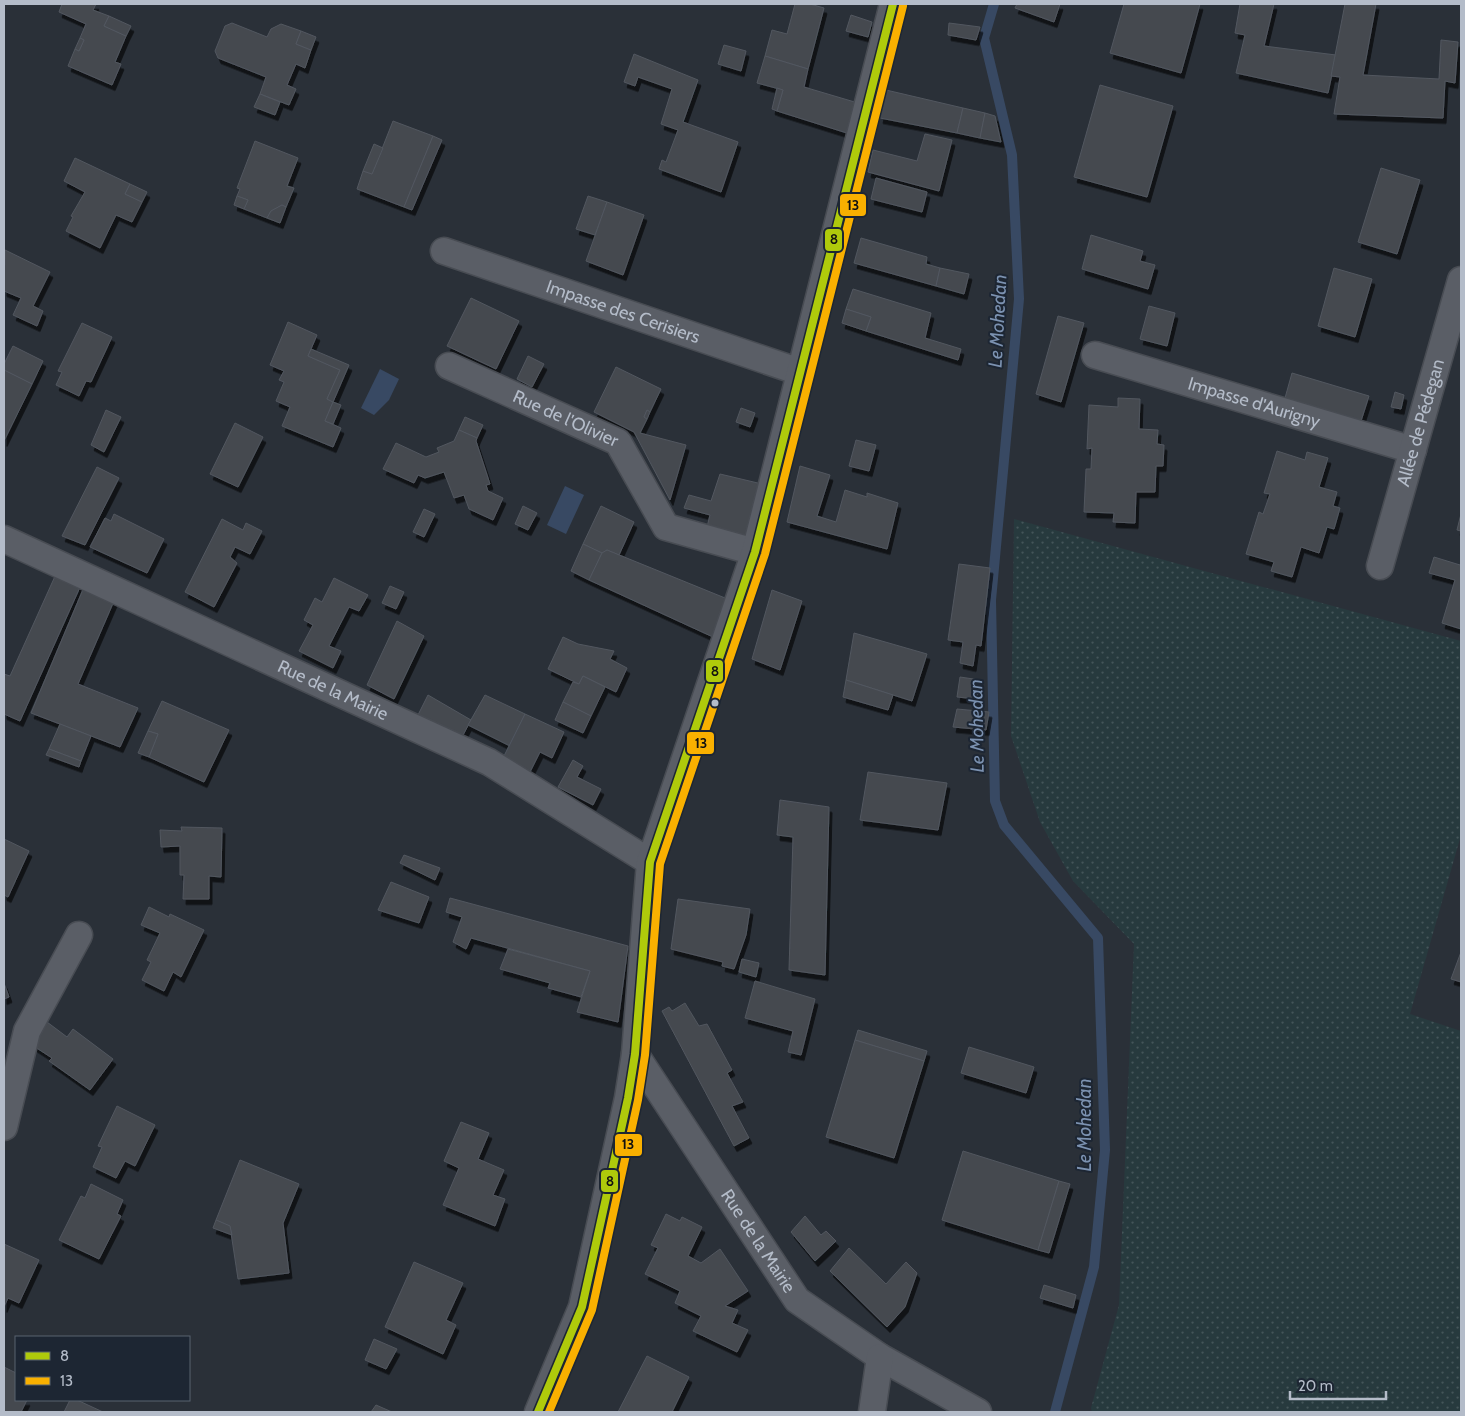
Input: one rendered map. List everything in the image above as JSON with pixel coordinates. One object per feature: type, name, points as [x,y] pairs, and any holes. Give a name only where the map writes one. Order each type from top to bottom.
[{"type":"street","points":[[538,1412],[582,1307],[628,1098],[635,1054],[650,862],[755,552],[893,4]]},
{"type":"street","name":"Impasse des Cerisiers","points":[[444,251],[800,372]]},
{"type":"street","name":"Allée de Pédegan","points":[[1380,566],[1461,280]]},
{"type":"street","name":"Impasse d'Aurigny","points":[[1095,355],[1413,450]]},
{"type":"street","name":"Rue de l'Olivier","points":[[449,366],[618,442],[666,528],[755,552]]},
{"type":"street","name":"Rue de la Mairie","points":[[4,539],[489,762],[650,862]]},
{"type":"street","points":[[4,1127],[27,1031],[79,936]]},
{"type":"street","name":"Rue de la Mairie","points":[[635,1054],[797,1300],[880,1357],[978,1412]]},
{"type":"street","points":[[872,1412],[880,1357]]},
{"type":"green space","points":[[1014,519],[1461,641],[1461,835],[1410,1014],[1461,1031],[1461,1412],[1092,1412],[1091,1408],[1119,1305],[1134,944],[1073,881],[1040,822],[1011,736]]},
{"type":"water","points":[[380,369],[399,379],[389,400],[374,415],[361,408]]},
{"type":"water","points":[[565,486],[584,495],[566,534],[547,525]]},
{"type":"building","points":[[62,4],[96,4],[93,10],[109,16],[104,26],[126,36],[115,62],[121,64],[112,85],[68,66],[75,49],[79,51],[84,40],[80,38],[86,24],[59,12]]},
{"type":"building","points":[[795,4],[810,4],[824,8],[808,69],[765,56],[772,30],[787,34]]},
{"type":"building","points":[[1017,4],[1060,4],[1054,22],[1015,8]]},
{"type":"building","points":[[1124,4],[1200,4],[1181,73],[1110,53]]},
{"type":"building","points":[[1240,4],[1274,4],[1264,46],[1336,55],[1328,93],[1236,73],[1245,35],[1235,33]]},
{"type":"building","points":[[1345,4],[1376,4],[1363,75],[1439,79],[1441,40],[1458,42],[1455,83],[1445,81],[1443,118],[1334,114],[1340,77],[1331,76]]},
{"type":"building","points":[[851,15],[872,22],[868,37],[846,31]]},
{"type":"building","points":[[109,16],[131,26],[126,36],[104,26]]},
{"type":"building","points":[[232,23],[267,37],[271,29],[281,24],[301,31],[296,44],[311,50],[305,68],[296,64],[287,85],[296,89],[289,105],[260,94],[266,77],[218,58],[215,51],[225,26]]},
{"type":"building","points":[[949,23],[980,27],[976,40],[948,35]]},
{"type":"building","points":[[301,31],[316,37],[311,50],[296,44]]},
{"type":"building","points":[[80,38],[84,40],[79,51],[75,49]]},
{"type":"building","points":[[724,45],[746,51],[741,71],[718,64]]},
{"type":"building","points":[[634,54],[698,80],[683,122],[738,142],[721,192],[659,169],[662,160],[666,162],[678,130],[661,124],[672,89],[638,77],[635,86],[624,82]]},
{"type":"building","points":[[765,56],[808,69],[804,87],[858,103],[850,134],[777,111],[783,90],[757,83]]},
{"type":"building","points":[[1100,85],[1173,106],[1147,197],[1074,177]]},
{"type":"building","points":[[777,88],[783,90],[777,111],[772,109]]},
{"type":"building","points":[[886,90],[963,108],[957,133],[880,118]]},
{"type":"building","points":[[260,94],[280,102],[275,115],[254,107]]},
{"type":"building","points":[[963,108],[985,113],[980,138],[957,133]]},
{"type":"building","points":[[985,113],[995,116],[1001,142],[980,138]]},
{"type":"building","points":[[393,121],[433,136],[404,207],[357,189],[363,171],[372,174]]},
{"type":"building","points":[[925,134],[952,140],[939,191],[868,172],[873,150],[917,161]]},
{"type":"building","points":[[433,136],[442,140],[412,210],[404,207]]},
{"type":"building","points":[[255,141],[298,158],[287,186],[294,188],[286,207],[282,205],[271,211],[267,218],[244,209],[248,200],[237,196],[240,189],[237,188]]},
{"type":"building","points":[[374,144],[383,148],[372,174],[363,171]]},
{"type":"building","points":[[75,158],[130,184],[125,194],[142,202],[132,222],[116,215],[100,248],[66,231],[73,217],[71,216],[85,192],[64,181]]},
{"type":"building","points":[[1381,168],[1420,180],[1397,254],[1358,242]]},
{"type":"building","points":[[876,178],[927,192],[922,212],[871,199]]},
{"type":"building","points":[[130,184],[147,192],[142,202],[125,194]]},
{"type":"building","points":[[237,196],[248,200],[244,209],[234,205]]},
{"type":"building","points":[[588,196],[607,202],[595,235],[576,229]]},
{"type":"building","points":[[607,202],[644,215],[623,275],[586,261]]},
{"type":"building","points":[[282,205],[286,207],[280,223],[267,218],[271,211]]},
{"type":"building","points":[[1091,235],[1143,251],[1140,261],[1155,265],[1148,289],[1082,269]]},
{"type":"building","points":[[861,238],[927,257],[926,264],[940,268],[936,286],[854,263]]},
{"type":"building","points":[[5,250],[50,272],[33,306],[43,311],[37,326],[13,315],[21,298],[4,291]]},
{"type":"building","points":[[940,268],[969,274],[964,294],[936,286]]},
{"type":"building","points":[[1334,268],[1372,279],[1355,337],[1318,326]]},
{"type":"building","points":[[853,289],[931,313],[925,338],[961,349],[958,360],[866,331],[871,317],[846,309]]},
{"type":"building","points":[[471,298],[519,321],[496,369],[447,346]]},
{"type":"building","points":[[1149,306],[1175,313],[1167,346],[1140,339]]},
{"type":"building","points":[[846,309],[871,317],[866,331],[842,323]]},
{"type":"building","points":[[1058,316],[1084,323],[1061,402],[1036,394]]},
{"type":"building","points":[[288,322],[317,335],[308,356],[340,370],[327,399],[333,402],[325,421],[341,428],[333,447],[282,426],[290,407],[276,401],[284,382],[279,380],[284,371],[270,365]]},
{"type":"building","points":[[82,323],[112,337],[91,382],[86,381],[79,396],[56,385],[62,372],[58,371]]},
{"type":"building","points":[[13,346],[43,361],[32,384],[4,370],[4,364]]},
{"type":"building","points":[[311,349],[349,365],[333,402],[327,399],[340,370],[308,356]]},
{"type":"building","points":[[528,356],[544,364],[532,387],[517,379]]},
{"type":"building","points":[[616,367],[661,389],[650,412],[647,410],[644,417],[647,419],[640,433],[686,445],[670,500],[634,432],[594,412]]},
{"type":"building","points":[[4,370],[32,384],[4,441]]},
{"type":"building","points":[[1292,373],[1369,396],[1361,421],[1285,398]]},
{"type":"building","points":[[1395,392],[1404,395],[1401,409],[1391,407]]},
{"type":"building","points":[[1118,398],[1140,399],[1139,429],[1158,430],[1157,444],[1164,445],[1163,466],[1156,466],[1155,492],[1136,492],[1135,523],[1113,522],[1114,513],[1084,512],[1086,469],[1091,469],[1092,448],[1087,449],[1089,405],[1118,407]]},
{"type":"building","points":[[333,402],[341,405],[333,424],[325,421]]},
{"type":"building","points":[[741,408],[755,413],[750,427],[736,422]]},
{"type":"building","points":[[106,410],[121,417],[104,452],[91,445]]},
{"type":"building","points":[[647,410],[650,412],[647,419],[644,417]]},
{"type":"building","points":[[465,417],[483,425],[477,438],[459,430]]},
{"type":"building","points":[[235,423],[263,437],[238,487],[210,474]]},
{"type":"building","points":[[459,430],[477,438],[476,441],[490,484],[486,485],[488,491],[503,498],[493,520],[469,509],[464,495],[454,498],[444,472],[425,478],[418,475],[414,483],[383,469],[396,443],[426,457],[439,452],[437,448],[454,441]]},
{"type":"building","points":[[856,440],[876,445],[869,471],[849,466]]},
{"type":"building","points":[[1277,451],[1305,460],[1307,452],[1328,458],[1319,487],[1337,492],[1333,506],[1340,508],[1334,529],[1327,527],[1319,553],[1301,547],[1292,577],[1271,571],[1274,562],[1246,554],[1259,512],[1263,514],[1270,494],[1264,493]]},
{"type":"building","points":[[800,466],[830,475],[817,516],[836,522],[845,490],[867,497],[867,493],[898,503],[887,549],[787,522]]},
{"type":"building","points":[[97,467],[119,478],[85,545],[62,536]]},
{"type":"building","points":[[720,474],[762,484],[748,539],[707,527],[710,515],[684,508],[689,495],[711,501]]},
{"type":"building","points":[[523,506],[537,513],[528,530],[515,524]]},
{"type":"building","points":[[601,506],[634,522],[619,555],[607,550],[602,553],[583,544]]},
{"type":"building","points":[[424,509],[435,514],[424,537],[413,532]]},
{"type":"building","points":[[114,514],[164,539],[147,573],[90,547],[105,518],[111,521]]},
{"type":"building","points":[[1461,514],[1461,531],[1457,530]]},
{"type":"building","points":[[222,519],[243,530],[246,523],[262,531],[250,554],[235,547],[230,557],[237,563],[214,607],[185,592]]},
{"type":"building","points":[[583,544],[602,553],[589,580],[571,571]]},
{"type":"building","points":[[607,550],[730,600],[713,637],[589,580],[602,553]]},
{"type":"building","points":[[1434,557],[1460,565],[1461,563],[1461,629],[1442,623],[1455,580],[1429,573]]},
{"type":"building","points":[[959,564],[990,568],[981,646],[976,645],[973,666],[960,663],[963,642],[948,640]]},
{"type":"building","points":[[56,574],[81,585],[20,721],[4,714],[4,674],[10,676]]},
{"type":"building","points":[[334,578],[368,595],[359,611],[349,607],[329,646],[341,651],[333,668],[299,651],[313,625],[304,620],[315,598],[322,602]]},
{"type":"building","points":[[390,586],[404,592],[396,609],[382,603]]},
{"type":"building","points":[[84,587],[114,601],[78,684],[138,708],[120,747],[31,713]]},
{"type":"building","points":[[772,590],[802,601],[780,670],[752,659]]},
{"type":"building","points":[[397,621],[424,636],[394,699],[367,685]]},
{"type":"building","points":[[854,633],[927,654],[912,701],[846,680]]},
{"type":"building","points":[[563,637],[578,644],[614,651],[610,659],[627,668],[616,692],[583,676],[579,684],[548,669]]},
{"type":"building","points":[[583,676],[605,687],[591,716],[563,702],[573,682],[579,684]]},
{"type":"building","points":[[960,677],[980,680],[977,699],[957,697]]},
{"type":"building","points":[[846,680],[893,695],[888,710],[843,697]]},
{"type":"building","points":[[428,695],[471,720],[462,737],[418,715]]},
{"type":"building","points":[[485,695],[525,714],[510,746],[468,725]]},
{"type":"building","points":[[162,701],[229,730],[204,782],[149,757],[158,734],[148,731]]},
{"type":"building","points":[[563,702],[591,716],[583,733],[555,720]]},
{"type":"building","points":[[957,709],[989,712],[986,730],[953,727]]},
{"type":"building","points":[[525,714],[564,732],[552,758],[540,752],[530,772],[503,758]]},
{"type":"building","points":[[60,724],[91,736],[81,761],[49,749]]},
{"type":"building","points":[[148,731],[158,734],[149,757],[138,753]]},
{"type":"building","points":[[49,749],[81,761],[79,767],[46,755]]},
{"type":"building","points":[[573,760],[583,766],[577,777],[601,789],[593,805],[558,787]]},
{"type":"building","points":[[868,772],[947,783],[938,830],[860,820]]},
{"type":"building","points":[[780,800],[829,807],[825,975],[789,970],[793,837],[777,835]]},
{"type":"building","points":[[181,827],[222,828],[221,877],[209,876],[209,899],[183,899],[184,875],[180,875],[180,846],[161,847],[160,830],[182,831]]},
{"type":"building","points":[[4,839],[29,851],[8,897],[4,895]]},
{"type":"building","points":[[404,855],[440,868],[435,880],[400,863]]},
{"type":"building","points":[[391,882],[429,897],[419,923],[378,910]]},
{"type":"building","points":[[450,898],[628,946],[618,1022],[577,1012],[590,971],[471,938],[466,949],[453,942],[462,917],[446,912]]},
{"type":"building","points":[[678,899],[750,909],[746,935],[734,969],[722,966],[723,962],[671,949]]},
{"type":"building","points":[[149,907],[169,917],[170,914],[204,930],[181,977],[173,972],[164,991],[142,980],[151,962],[147,960],[160,933],[141,925]]},
{"type":"building","points":[[508,949],[590,971],[581,997],[548,988],[550,983],[500,969]]},
{"type":"building","points":[[1461,952],[1461,982],[1451,979]]},
{"type":"building","points":[[742,959],[759,963],[756,977],[739,972]]},
{"type":"building","points":[[755,981],[815,999],[801,1055],[788,1052],[793,1031],[745,1018]]},
{"type":"building","points":[[4,983],[9,997],[4,999]]},
{"type":"building","points":[[685,1003],[699,1026],[707,1024],[732,1070],[727,1073],[743,1102],[732,1106],[749,1138],[734,1146],[662,1011],[669,1007],[672,1011]]},
{"type":"building","points":[[47,1022],[67,1037],[73,1029],[113,1059],[90,1090],[49,1061],[52,1058],[32,1045]]},
{"type":"building","points":[[858,1030],[927,1051],[924,1061],[855,1040]]},
{"type":"building","points":[[855,1040],[924,1061],[894,1158],[826,1137]]},
{"type":"building","points":[[969,1047],[1034,1067],[1026,1093],[961,1073]]},
{"type":"building","points":[[117,1106],[155,1125],[135,1166],[125,1161],[116,1178],[93,1167],[102,1147],[98,1146]]},
{"type":"building","points":[[461,1122],[489,1133],[478,1159],[504,1170],[493,1195],[505,1199],[495,1226],[443,1205],[459,1168],[444,1161]]},
{"type":"building","points":[[963,1151],[1059,1181],[1038,1250],[942,1220]]},
{"type":"building","points":[[240,1160],[299,1184],[283,1223],[289,1273],[238,1279],[230,1226],[216,1220]]},
{"type":"building","points":[[1059,1181],[1070,1184],[1049,1253],[1038,1250]]},
{"type":"building","points":[[91,1184],[123,1200],[117,1214],[121,1216],[99,1259],[59,1240],[81,1196],[85,1198]]},
{"type":"building","points":[[666,1214],[680,1221],[682,1217],[702,1227],[688,1256],[701,1263],[720,1249],[748,1291],[725,1306],[738,1310],[732,1323],[748,1330],[737,1352],[693,1331],[701,1316],[675,1303],[680,1291],[645,1274],[658,1248],[651,1245]]},
{"type":"building","points":[[805,1216],[821,1235],[826,1231],[836,1241],[815,1261],[791,1232]]},
{"type":"building","points":[[216,1220],[230,1226],[232,1235],[213,1228]]},
{"type":"building","points":[[4,1244],[39,1260],[19,1303],[8,1298],[4,1307]]},
{"type":"building","points":[[849,1248],[886,1284],[906,1262],[917,1273],[905,1307],[887,1327],[830,1271]]},
{"type":"building","points":[[414,1262],[463,1283],[446,1320],[456,1325],[443,1354],[385,1327]]},
{"type":"building","points":[[1044,1285],[1076,1295],[1073,1308],[1040,1298]]},
{"type":"building","points":[[374,1339],[397,1349],[386,1369],[365,1360]]},
{"type":"building","points":[[647,1356],[689,1377],[672,1412],[618,1412]]},
{"type":"building","points":[[4,1367],[15,1372],[15,1401],[26,1401],[21,1412],[4,1412]]},
{"type":"building","points":[[70,1401],[79,1401],[103,1412],[64,1412]]},
{"type":"building","points":[[376,1405],[392,1412],[371,1412]]},
{"type":"waterway","name":"Le Mohedan","points":[[994,4],[984,38],[1012,155],[1019,299],[991,600],[995,801],[1004,825],[1098,938],[1105,1150],[1094,1267],[1055,1412]]},
{"type":"transit line","name":"8","points":[[538,1412],[582,1307],[628,1098],[635,1054],[650,862],[755,552],[893,4]]},
{"type":"transit line","name":"13","points":[[549,1412],[592,1310],[638,1100],[645,1055],[660,864],[765,554],[903,6]]}]
